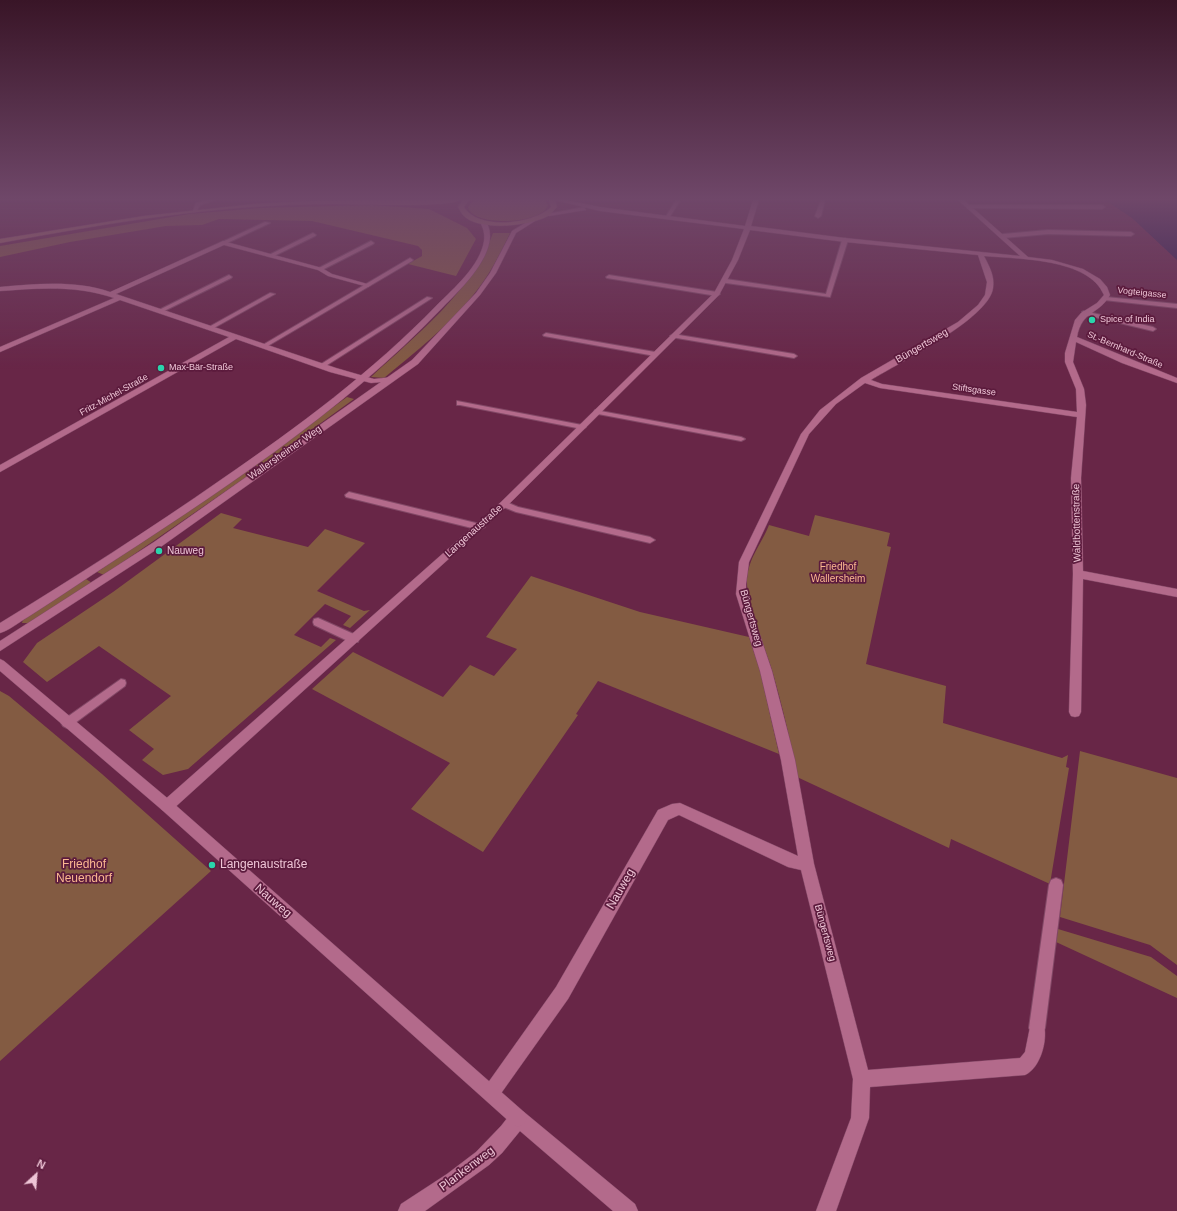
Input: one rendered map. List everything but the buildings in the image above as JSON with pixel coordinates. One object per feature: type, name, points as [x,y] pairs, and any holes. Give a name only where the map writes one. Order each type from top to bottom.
[{"type":"street","points":[[111,294],[193,257]]},
{"type":"street","points":[[272,257],[320,269],[330,275],[368,285]]},
{"type":"street","name":"Wallersheimer Weg","points":[[0,629],[127,548],[254,462],[320,415],[365,378],[414,334],[465,279],[480,257]]},
{"type":"street","name":"Wallersheimer Weg","points":[[0,647],[158,544],[424,354],[478,294],[493,274],[502,257]]},
{"type":"street","name":"Langenaustraße","points":[[167,806],[504,504],[717,294],[726,281],[736,257]]},
{"type":"street","name":"Büngertsweg","points":[[826,1211],[860,1118],[862,1079],[807,864],[788,760],[766,671],[741,594],[744,562],[805,434],[823,412],[838,398],[864,380],[961,324],[972,314],[990,292],[990,281],[982,257]]},
{"type":"street","points":[[999,257],[1056,262],[1085,272],[1103,285],[1107,295],[1106,299]]},
{"type":"street","points":[[0,289],[54,285],[86,288],[121,297],[322,366],[374,381],[390,379]]},
{"type":"street","points":[[0,350],[121,297]]},
{"type":"street","name":"St.-Bernhard-Straße","points":[[1106,299],[1084,313],[1076,324],[1073,338],[1125,361],[1177,381]]},
{"type":"street","name":"Fritz-Michel-Straße","points":[[0,469],[236,336]]},
{"type":"street","name":"Waldbottenstraße","points":[[1073,338],[1069,354],[1069,362],[1080,389],[1082,405],[1076,478],[1078,574],[1075,712]]},
{"type":"street","name":"Stiftsgasse","points":[[864,380],[880,386],[1082,416]]},
{"type":"street","points":[[1078,574],[1177,593]]},
{"type":"street","name":"Nauweg","points":[[0,664],[167,806],[518,1118],[628,1211]]},
{"type":"street","name":"Nauweg","points":[[491,1093],[562,993],[663,815],[672,810],[680,809],[793,862],[807,864]]},
{"type":"street","points":[[862,1079],[1025,1066],[1033,1055],[1038,1028]]},
{"type":"street","name":"Plankenweg","points":[[408,1211],[491,1153],[508,1134],[518,1118]]},
{"type":"lane","points":[[320,269],[345,257]]},
{"type":"lane","points":[[726,281],[828,296],[840,257]]},
{"type":"lane","points":[[264,346],[410,260]]},
{"type":"lane","points":[[160,310],[228,277]]},
{"type":"lane","points":[[609,277],[717,294]]},
{"type":"lane","points":[[210,328],[272,294]]},
{"type":"lane","points":[[322,366],[429,298]]},
{"type":"lane","name":"Vogteigasse","points":[[1106,299],[1177,306]]},
{"type":"lane","points":[[1084,313],[1153,329]]},
{"type":"lane","points":[[546,335],[655,354]]},
{"type":"lane","points":[[673,336],[794,356]]},
{"type":"lane","points":[[460,403],[582,427]]},
{"type":"lane","points":[[598,412],[741,439]]},
{"type":"lane","points":[[349,495],[480,526]]},
{"type":"lane","points":[[504,504],[516,509],[650,540]]},
{"type":"lane","points":[[318,622],[354,639]]},
{"type":"lane","points":[[68,723],[120,684]]},
{"type":"lane","points":[[1038,1028],[1056,885]]},
{"type":"green space","points":[[421,257],[467,257],[456,276],[408,264]]},
{"type":"green space","points":[[482,257],[498,257],[479,287],[454,317],[384,378],[371,377],[424,329],[457,293]]},
{"type":"green space","points":[[347,397],[354,399],[260,467],[254,465]]},
{"type":"green space","points":[[247,470],[252,473],[104,575],[97,572]]},
{"type":"green space","points":[[221,513],[242,519],[233,528],[308,547],[325,529],[365,543],[317,591],[364,611],[370,610],[350,628],[343,625],[351,616],[325,604],[294,635],[321,647],[330,638],[336,640],[188,769],[163,775],[142,760],[154,749],[129,730],[171,696],[99,646],[47,682],[23,662],[37,643],[113,592]]},
{"type":"green space","name":"Friedhof Wallersheim","points":[[815,515],[890,533],[887,546],[891,547],[866,664],[946,686],[943,723],[1062,758],[1068,755],[1066,767],[1069,768],[1050,884],[951,839],[949,848],[797,777],[776,683],[752,613],[747,590],[747,579],[750,565],[769,525],[809,536]]},
{"type":"green space","points":[[531,576],[640,612],[749,637],[760,671],[779,754],[598,681],[576,714],[578,715],[483,852],[411,809],[450,763],[312,689],[353,652],[443,697],[470,665],[494,676],[517,649],[486,637]]},
{"type":"green space","points":[[86,579],[92,583],[30,623],[22,623],[23,620]]},
{"type":"green space","name":"Friedhof Neuendorf","points":[[0,691],[9,696],[102,774],[211,871],[0,1061]]},
{"type":"green space","points":[[1080,751],[1177,778],[1177,965],[1150,945],[1060,917]]},
{"type":"green space","points":[[1058,929],[1151,957],[1177,976],[1177,998],[1056,942]]},
{"type":"place","name":"Spice of India","points":[[1092,320]]},
{"type":"place","name":"Max-Bär-Straße","points":[[161,368]]},
{"type":"place","name":"Nauweg","points":[[159,551]]},
{"type":"place","name":"Langenaustraße","points":[[212,865]]}]
